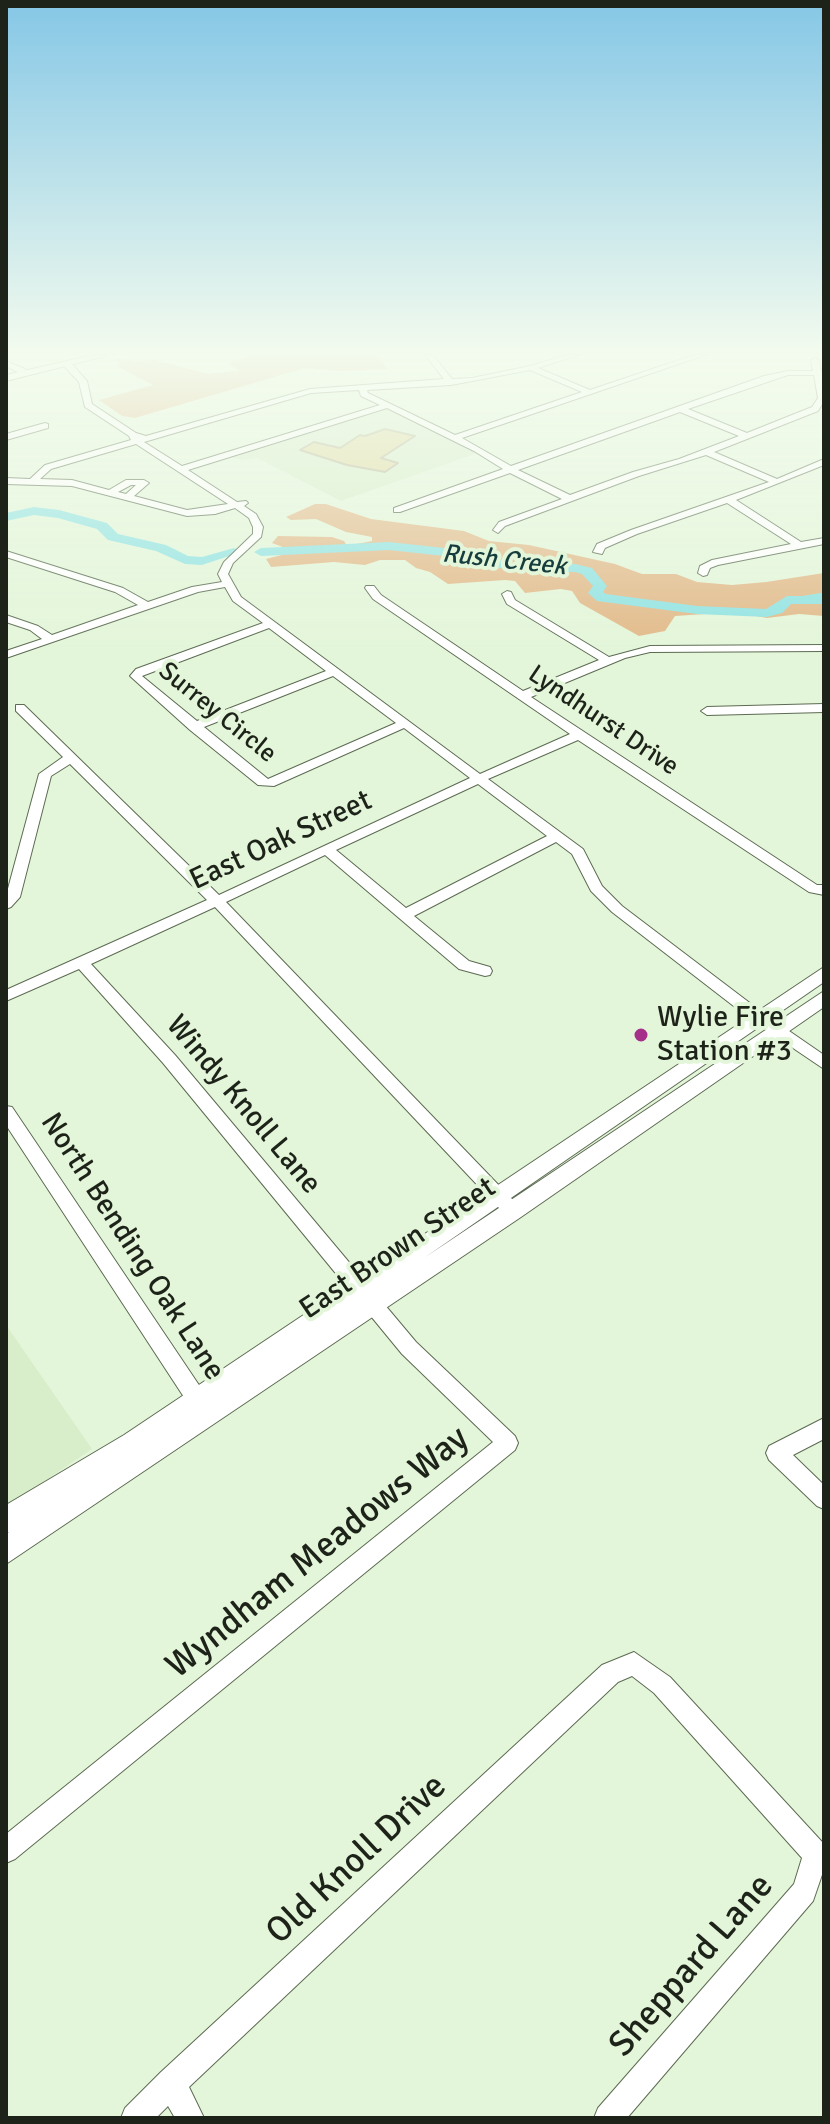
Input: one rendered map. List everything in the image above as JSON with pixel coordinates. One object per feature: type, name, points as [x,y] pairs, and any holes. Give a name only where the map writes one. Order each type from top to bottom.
[{"type":"main road","name":"East Brown Street","points":[[6,1550],[203,1408],[768,1024],[824,973]]},
{"type":"main road","name":"East Brown Street","points":[[768,1024],[824,998]]},
{"type":"main road","name":"East Brown Street","points":[[6,1520],[133,1444],[203,1408]]},
{"type":"street","points":[[33,481],[48,467],[93,454]]},
{"type":"street","points":[[6,655],[196,589],[227,584],[242,560],[260,546],[269,534],[267,520],[164,454]]},
{"type":"street","points":[[186,468],[231,454]]},
{"type":"street","points":[[483,454],[570,499]]},
{"type":"street","points":[[397,510],[552,454]]},
{"type":"street","points":[[498,530],[502,524],[701,454]]},
{"type":"street","points":[[712,454],[777,482]]},
{"type":"street","points":[[598,552],[601,546],[649,526],[729,500],[824,462]]},
{"type":"street","points":[[6,481],[57,481],[206,516],[244,505]]},
{"type":"street","points":[[112,492],[129,482],[144,483],[128,497]]},
{"type":"street","points":[[729,500],[800,546]]},
{"type":"street","points":[[703,573],[705,566],[716,562],[824,541]]},
{"type":"street","points":[[6,554],[119,590],[147,606]]},
{"type":"street","points":[[227,584],[237,599],[578,852],[596,888],[617,909],[824,1063]]},
{"type":"street","name":"Lyndhurst Drive","points":[[370,588],[377,597],[579,735],[819,890]]},
{"type":"street","points":[[507,594],[511,602],[608,661]]},
{"type":"street","points":[[6,618],[34,628],[51,640]]},
{"type":"street","name":"Surrey Circle","points":[[271,624],[136,674],[194,727],[256,777],[270,783],[406,723]]},
{"type":"street","points":[[522,696],[608,661],[650,649],[824,648]]},
{"type":"street","points":[[194,727],[336,671]]},
{"type":"street","points":[[20,708],[217,901],[505,1203]]},
{"type":"street","points":[[707,711],[824,708]]},
{"type":"street","name":"East Oak Street","points":[[6,996],[579,735]]},
{"type":"street","points":[[6,904],[13,897],[45,774],[71,758]]},
{"type":"street","points":[[404,915],[557,836]]},
{"type":"street","points":[[326,849],[464,965],[485,971]]},
{"type":"street","name":"Windy Knoll Lane","points":[[80,961],[169,1059],[367,1296]]},
{"type":"street","name":"North Bending Oak Lane","points":[[6,1112],[203,1408]]},
{"type":"street","name":"Wyndham Meadows Way","points":[[6,1850],[508,1443],[446,1387],[367,1296]]},
{"type":"street","points":[[824,1428],[776,1453],[824,1499]]},
{"type":"street","name":"Old Knoll Drive","points":[[135,2118],[610,1673],[634,1664],[662,1685],[816,1854]]},
{"type":"street","name":"Sheppard Lane","points":[[608,2118],[804,1892],[816,1854]]},
{"type":"street","points":[[171,2082],[190,2118]]},
{"type":"shaded area","points":[[239,454],[475,454],[341,501],[257,458],[242,460],[230,457]]},
{"type":"shaded area","points":[[315,504],[326,504],[371,519],[464,531],[489,541],[529,545],[615,564],[642,574],[676,574],[697,582],[732,585],[824,573],[824,616],[799,614],[767,618],[735,612],[675,616],[665,631],[639,636],[580,603],[572,591],[561,589],[525,593],[515,581],[505,580],[448,584],[405,560],[380,560],[365,565],[334,562],[271,567],[266,559],[289,553],[288,549],[272,543],[278,536],[332,537],[344,541],[347,546],[372,541],[372,537],[346,532],[316,519],[291,520],[286,517]]},
{"type":"shaded area","points":[[6,1325],[92,1449],[6,1507]]},
{"type":"building","points":[[313,454],[387,454],[381,458],[398,463],[385,472]]},
{"type":"waterway","name":"Rush Creek","points":[[6,517],[34,511],[59,514],[102,526],[113,537],[161,548],[185,560],[202,561],[234,552]]},
{"type":"waterway","name":"Rush Creek","points":[[261,552],[389,546],[444,552],[514,567],[575,568],[587,571],[600,586],[595,593],[602,598],[697,610],[767,613],[777,610],[787,600],[824,600]]},
{"type":"waterway","name":"Rush Creek","points":[[787,600],[824,594]]},
{"type":"place","name":"Wylie Fire Station #3","points":[[641,1035]]}]
